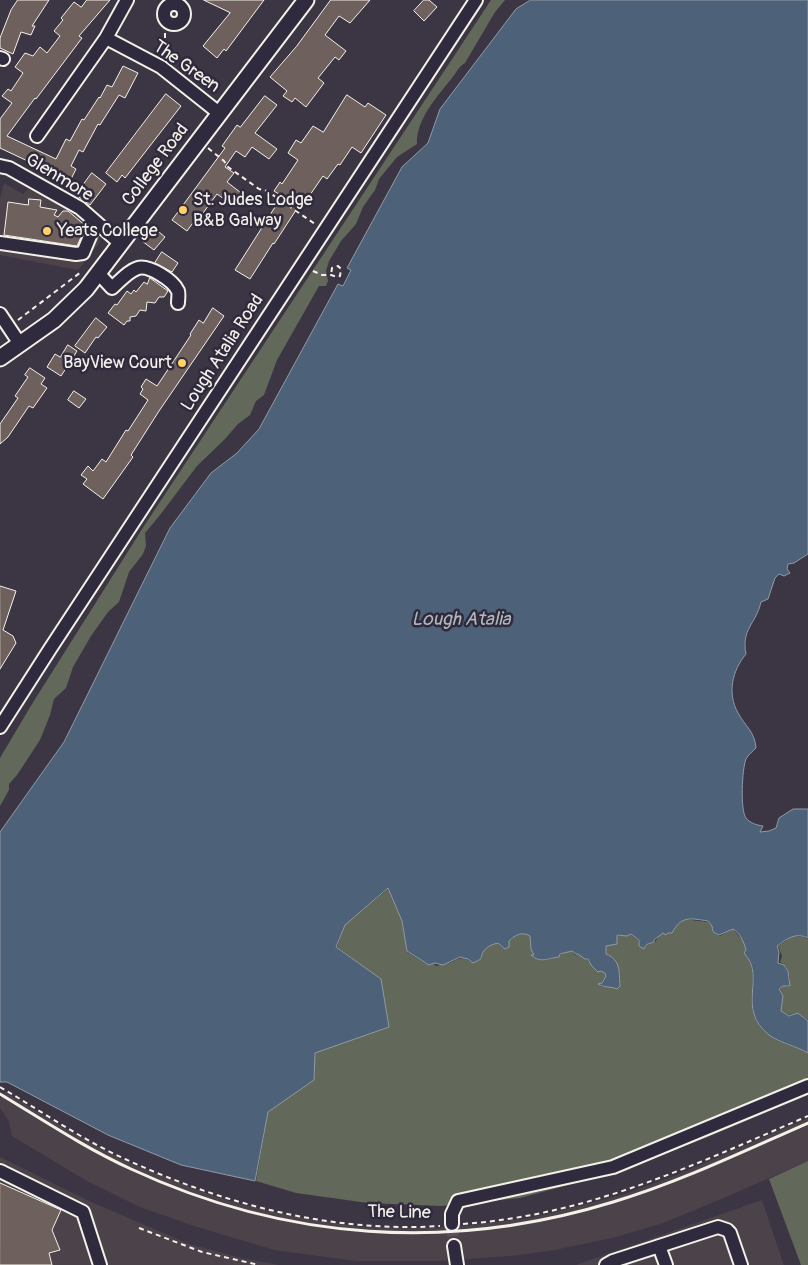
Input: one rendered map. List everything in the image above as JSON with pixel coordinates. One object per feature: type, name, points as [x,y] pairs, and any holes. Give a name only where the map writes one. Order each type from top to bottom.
[{"type":"main road","name":"College Road","points":[[0,358],[66,310],[98,273],[306,0]]},
{"type":"street","points":[[37,136],[106,38],[127,0]]},
{"type":"street","name":"Lough Atalia Road","points":[[0,727],[476,0]]},
{"type":"street","name":"The Green","points":[[164,3],[180,6],[184,11],[184,18],[180,23],[173,24],[165,19],[164,3]]},
{"type":"street","name":"The Green","points":[[106,38],[160,67],[219,113]]},
{"type":"street","name":"Glenmore","points":[[0,166],[9,168],[80,208],[121,244]]},
{"type":"street","points":[[0,243],[76,254],[83,253],[96,222]]},
{"type":"street","points":[[98,273],[112,288],[129,272],[145,267],[162,275],[178,291],[178,303]]},
{"type":"street","points":[[0,314],[20,344]]},
{"type":"street","points":[[451,1225],[452,1214],[458,1201],[613,1167],[808,1086]]},
{"type":"street","points":[[0,1171],[84,1212],[100,1264]]},
{"type":"street","points":[[606,1265],[613,1261],[718,1227],[727,1230],[730,1234],[741,1265]]},
{"type":"street","points":[[454,1246],[458,1265]]},
{"type":"street","points":[[660,1246],[666,1265]]},
{"type":"path","points":[[160,67],[166,53],[165,19]]},
{"type":"path","points":[[198,140],[259,189],[266,190],[325,231]]},
{"type":"path","points":[[312,270],[322,275],[334,277],[340,276],[341,269],[338,266],[332,268],[331,275]]},
{"type":"path","points":[[14,323],[81,272],[82,278]]},
{"type":"path","name":"The Line","points":[[0,1087],[124,1158],[180,1182],[238,1202],[329,1222],[404,1227],[498,1221],[532,1216],[630,1190],[808,1116]]},
{"type":"path","points":[[139,1228],[202,1252],[258,1265]]},
{"type":"shaded area","name":"Yeats College","points":[[4,183],[23,194],[28,189],[70,210],[99,236],[100,242],[78,270],[0,255],[0,199]]},
{"type":"shaded area","points":[[5,1092],[123,1160],[208,1194],[236,1203],[292,1216],[360,1227],[435,1228],[472,1225],[530,1218],[563,1210],[625,1194],[679,1174],[808,1118],[808,1161],[663,1223],[616,1237],[555,1250],[510,1256],[439,1261],[356,1261],[274,1250],[194,1226],[140,1207],[87,1181],[12,1136],[9,1121],[0,1108],[0,1099]]},
{"type":"shaded area","points":[[0,1157],[89,1201],[189,1244],[241,1258],[279,1265],[0,1265]]},
{"type":"shaded area","points":[[762,1200],[784,1265],[576,1265]]},
{"type":"green space","points":[[491,0],[505,0],[495,12],[465,63],[459,68],[428,109],[420,126],[417,144],[397,157],[379,179],[375,190],[363,207],[356,224],[341,241],[329,261],[326,271],[328,281],[326,286],[319,286],[277,360],[264,395],[256,401],[250,415],[238,424],[197,466],[145,533],[146,546],[143,554],[129,572],[119,602],[108,612],[91,636],[73,667],[66,688],[54,699],[40,740],[9,784],[9,790],[0,806],[0,758],[32,704],[144,526]]},
{"type":"green space","points":[[388,889],[402,921],[407,952],[425,963],[436,966],[461,958],[473,963],[482,959],[484,950],[488,947],[497,943],[505,949],[509,947],[509,941],[516,935],[524,934],[530,936],[531,949],[534,955],[531,955],[536,959],[552,959],[572,951],[575,955],[578,954],[591,963],[598,972],[605,973],[606,976],[598,984],[602,987],[610,986],[616,989],[620,985],[619,971],[617,963],[606,954],[606,946],[617,944],[617,936],[627,936],[630,934],[638,940],[639,946],[644,949],[647,945],[655,942],[663,933],[667,935],[672,933],[677,924],[683,919],[708,922],[712,926],[712,932],[720,936],[733,929],[744,942],[746,950],[744,953],[750,963],[752,973],[752,1004],[754,1015],[759,1025],[773,1038],[808,1053],[808,1095],[623,1170],[520,1198],[441,1206],[368,1203],[296,1193],[256,1181],[268,1112],[314,1080],[315,1053],[389,1027],[381,979],[337,947],[345,925]]},
{"type":"green space","points":[[793,936],[808,939],[808,1020],[798,1013],[789,1015],[781,1011],[783,996],[780,989],[783,986],[790,987],[790,979],[788,969],[780,962],[782,956],[778,946]]},
{"type":"green space","points":[[808,1161],[808,1265],[801,1265],[769,1179]]},
{"type":"water","name":"Lough Atalia","points":[[531,0],[808,0],[808,554],[794,563],[788,564],[787,569],[790,573],[784,576],[779,574],[775,578],[768,599],[761,602],[759,610],[747,632],[746,654],[734,675],[732,690],[738,713],[752,733],[756,748],[746,759],[743,771],[742,798],[746,818],[753,824],[763,826],[760,832],[769,831],[776,828],[779,818],[793,809],[808,809],[808,938],[795,936],[777,946],[779,952],[778,963],[784,965],[788,971],[790,986],[783,986],[779,989],[783,996],[781,1011],[789,1016],[798,1013],[808,1021],[808,1053],[773,1038],[759,1025],[752,1004],[753,972],[750,962],[744,953],[746,950],[744,944],[738,933],[733,929],[719,935],[713,932],[712,926],[708,921],[686,919],[675,927],[672,933],[666,935],[663,933],[644,949],[639,946],[639,940],[631,934],[627,936],[617,935],[617,944],[606,946],[606,954],[617,963],[620,986],[617,989],[598,984],[602,983],[606,976],[605,973],[598,972],[588,959],[572,951],[560,954],[559,957],[541,960],[535,958],[531,955],[534,955],[531,949],[530,936],[524,934],[516,935],[509,941],[509,947],[505,949],[498,943],[489,946],[484,950],[481,959],[473,963],[468,959],[460,957],[443,965],[434,963],[429,965],[407,951],[402,921],[388,888],[345,925],[336,947],[381,979],[389,1027],[315,1053],[314,1080],[268,1112],[255,1181],[181,1165],[108,1135],[7,1082],[0,1082],[0,832],[64,742],[170,528],[211,473],[237,453],[259,429],[338,284],[343,286],[351,270],[347,268],[402,167],[428,143],[440,109],[516,9]]},
{"type":"building","points":[[18,0],[49,0],[32,26],[35,26],[31,35],[21,32],[13,54],[0,48],[0,38],[11,10]]},
{"type":"building","points":[[87,0],[110,0],[79,36],[82,38],[7,136],[56,159],[66,139],[70,141],[82,119],[84,120],[107,85],[112,87],[123,66],[138,73],[125,98],[119,95],[100,125],[98,124],[83,152],[79,150],[71,166],[76,169],[70,181],[0,148],[0,119],[12,103],[2,96],[8,89],[11,91],[23,73],[15,67],[25,53],[33,56],[40,47],[47,53],[60,36],[54,31],[63,20],[61,18],[74,2],[81,7]]},
{"type":"building","points":[[204,0],[264,0],[226,51],[224,49],[217,58],[203,46],[230,13]]},
{"type":"building","points":[[331,0],[370,0],[350,23],[339,16],[325,35],[346,51],[339,60],[335,57],[318,78],[324,83],[306,107],[295,98],[292,102],[283,96],[287,91],[270,77],[296,47]]},
{"type":"building","points":[[424,0],[429,0],[437,7],[424,21],[414,11]]},
{"type":"building","points":[[166,94],[181,106],[125,178],[122,175],[117,182],[106,173]]},
{"type":"building","points":[[347,95],[365,107],[368,103],[386,115],[361,153],[352,147],[340,165],[338,164],[327,179],[323,176],[301,208],[298,207],[250,279],[235,270],[282,196],[274,191],[280,182],[282,184],[298,160],[288,153],[296,140],[301,143],[313,126],[323,132]]},
{"type":"building","points":[[265,96],[277,105],[255,133],[277,149],[269,159],[252,147],[245,157],[236,151],[225,167],[234,173],[227,182],[245,196],[235,207],[217,194],[203,213],[206,216],[200,224],[195,220],[187,231],[172,220],[225,148],[222,146],[237,125],[240,127]]},
{"type":"building","points":[[92,173],[106,184],[90,205],[76,195]]},
{"type":"building","points":[[29,199],[41,200],[40,207],[57,210],[54,215],[58,217],[63,211],[68,211],[86,226],[77,246],[4,235],[8,202],[28,205]]},
{"type":"building","points":[[153,227],[165,237],[154,250],[142,241]]},
{"type":"building","points":[[162,252],[178,263],[172,272],[155,263]]},
{"type":"building","points":[[150,278],[168,291],[164,297],[159,297],[155,303],[147,302],[146,311],[140,310],[136,316],[130,317],[130,321],[127,321],[124,325],[108,313],[115,304],[117,305],[127,291],[131,294],[134,290],[136,292],[144,282],[147,284]]},
{"type":"building","points":[[213,308],[224,316],[159,411],[131,455],[133,457],[103,499],[83,484],[87,479],[81,475],[88,466],[93,471],[102,459],[106,462],[148,400],[140,394],[143,389],[141,387],[146,379],[157,386],[199,320],[203,323]]},
{"type":"building","points":[[96,318],[107,327],[98,338],[96,337],[85,353],[75,346]]},
{"type":"building","points":[[68,345],[77,351],[61,376],[47,367],[55,354],[60,357]]},
{"type":"building","points":[[30,368],[45,378],[41,384],[47,388],[33,408],[29,406],[8,437],[0,444],[0,424],[18,398],[15,396],[28,377],[25,375]]},
{"type":"building","points":[[74,391],[86,399],[79,408],[68,400]]},
{"type":"building","points":[[0,586],[16,591],[3,630],[13,636],[16,643],[0,669]]},
{"type":"building","points":[[0,1183],[61,1210],[52,1230],[60,1250],[49,1253],[52,1265],[0,1265]]},
{"type":"tunnel","points":[[452,1224],[454,1246]]},
{"type":"railway","points":[[0,1094],[97,1152],[131,1169],[190,1193],[249,1212],[309,1224],[369,1231],[430,1233],[491,1228],[552,1218],[613,1202],[663,1185],[808,1123]]},
{"type":"place","name":"St. Judes Lodge B&B Galway","points":[[183,210]]},
{"type":"place","name":"Yeats College","points":[[47,231]]},
{"type":"place","name":"BayView Court","points":[[182,363]]}]
